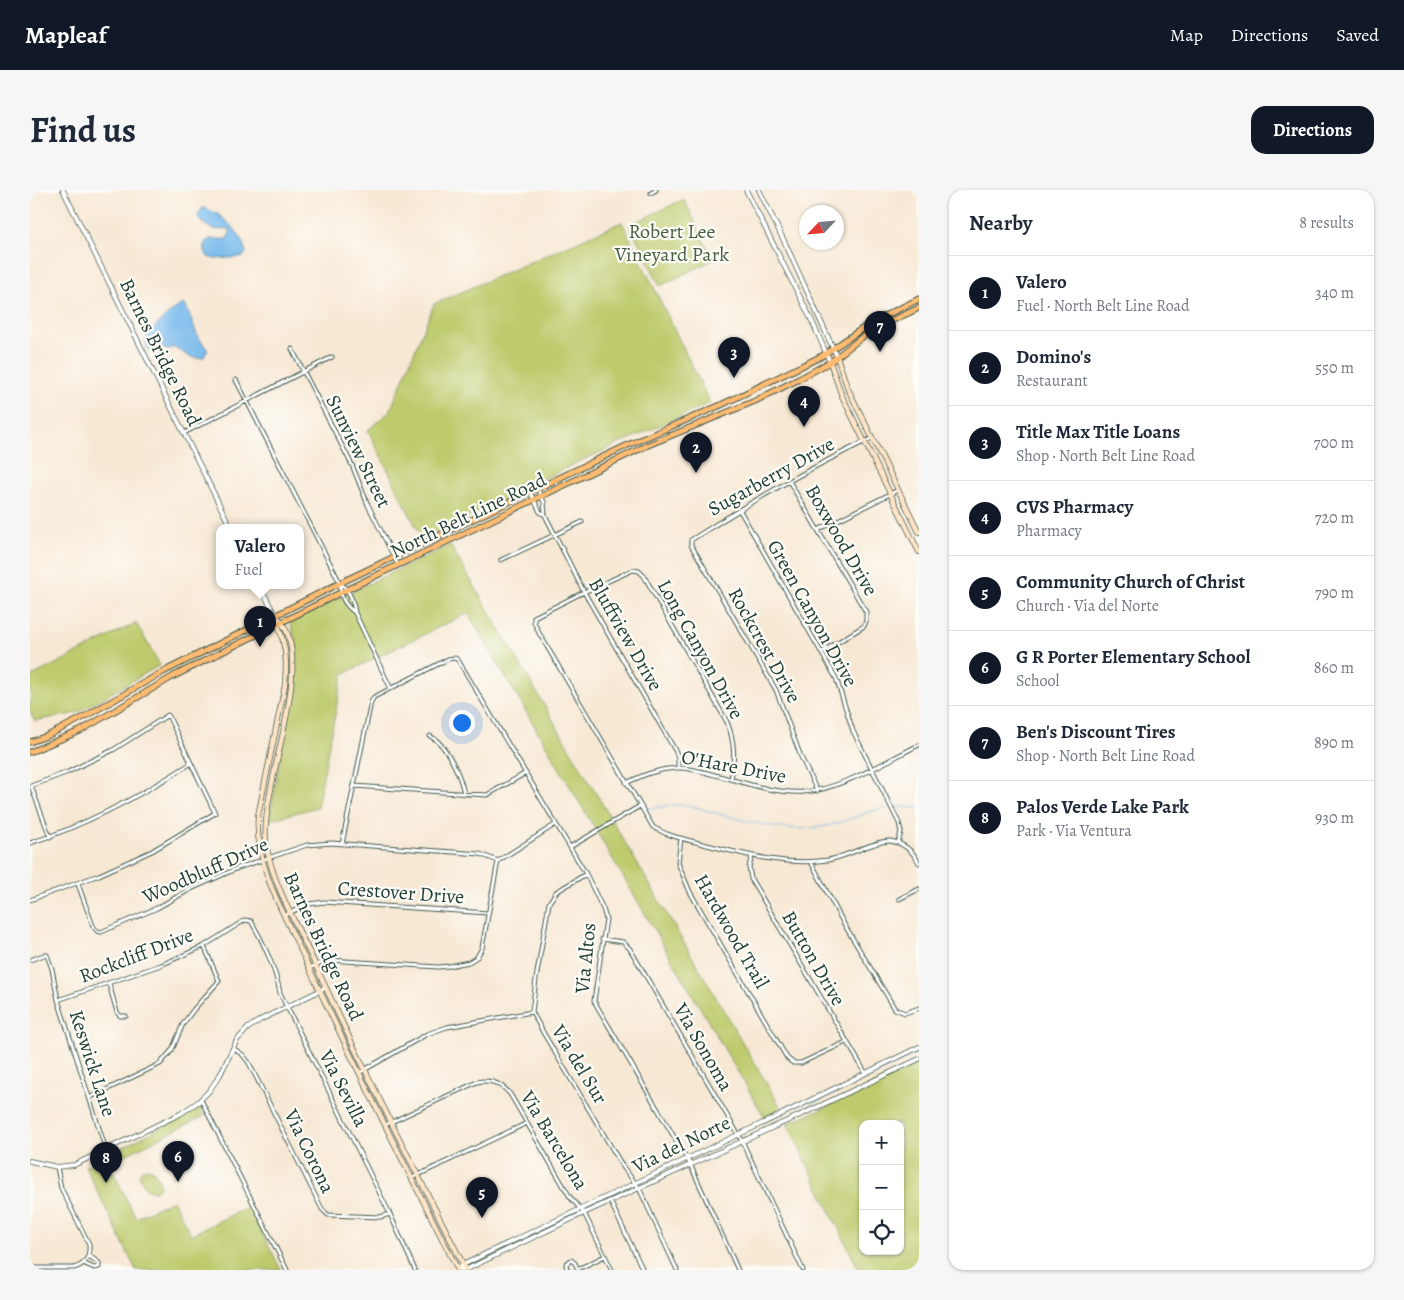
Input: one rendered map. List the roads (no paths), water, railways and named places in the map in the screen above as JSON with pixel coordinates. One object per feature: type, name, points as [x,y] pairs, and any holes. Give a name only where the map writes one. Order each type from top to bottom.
[{"type":"main road","name":"North Belt Line Road","points":[[30,742],[95,712],[183,661],[340,583],[628,445],[756,389],[826,354],[872,322],[919,299]]},
{"type":"main road","name":"North Belt Line Road","points":[[30,752],[63,739],[99,721],[188,669],[282,621],[632,453],[760,398],[830,362],[880,326],[919,308]]},
{"type":"main road","points":[[836,357],[844,380],[919,533],[912,537]]},
{"type":"main road","points":[[830,362],[847,406],[919,552]]},
{"type":"main road","points":[[756,389],[760,398]]},
{"type":"main road","points":[[847,406],[855,403]]},
{"type":"main road","points":[[628,445],[632,453]]},
{"type":"main road","points":[[487,512],[492,521]]},
{"type":"main road","name":"Barnes Bridge Road","points":[[275,615],[282,621],[290,644],[293,674],[268,805],[265,836],[271,868],[325,988],[418,1175],[462,1269]]},
{"type":"main road","name":"Barnes Bridge Road","points":[[275,615],[284,645],[286,667],[285,685],[260,804],[258,836],[262,860],[319,990],[359,1072],[412,1178],[462,1269]]},
{"type":"main road","points":[[183,661],[188,669]]},
{"type":"main road","points":[[59,730],[63,739]]},
{"type":"main road","points":[[270,758],[277,760]]},
{"type":"main road","points":[[260,804],[268,805]]},
{"type":"street","name":"Barnes Bridge Road","points":[[63,190],[229,524]]},
{"type":"street","points":[[651,193],[656,190]]},
{"type":"street","points":[[746,190],[830,362]]},
{"type":"street","points":[[758,190],[797,269],[836,357]]},
{"type":"street","points":[[761,220],[770,214]]},
{"type":"street","points":[[788,274],[797,269]]},
{"type":"street","name":"Sunview Street","points":[[292,349],[352,465],[368,505],[398,566]]},
{"type":"street","points":[[184,433],[332,357]]},
{"type":"street","points":[[236,380],[340,583],[348,589],[355,613],[390,687],[374,697],[371,702],[342,844]]},
{"type":"street","name":"Sugarberry Drive","points":[[691,545],[691,540],[738,509],[789,480],[872,438]]},
{"type":"street","name":"Boxwood Drive","points":[[789,480],[866,612],[864,626],[822,652]]},
{"type":"street","name":"Bluffview Drive","points":[[537,488],[546,509],[545,515]]},
{"type":"street","points":[[818,530],[898,490]]},
{"type":"street","name":"Bluffview Drive","points":[[530,492],[540,512],[545,515],[584,592],[676,752],[678,768]]},
{"type":"street","name":"Green Canyon Drive","points":[[738,509],[836,678],[854,731],[899,823],[901,832],[898,843]]},
{"type":"street","points":[[501,560],[582,522]]},
{"type":"street","name":"Rockcrest Drive","points":[[691,545],[776,690],[801,757],[817,791]]},
{"type":"street","name":"Long Canyon Drive","points":[[584,592],[633,570],[639,571],[644,576],[727,722],[734,744],[734,763],[731,779]]},
{"type":"street","points":[[340,583],[340,593],[346,605],[355,613]]},
{"type":"street","name":"Barnes Bridge Road","points":[[262,589],[275,615]]},
{"type":"street","points":[[584,592],[534,617],[534,622],[653,827],[680,838],[779,861],[810,862],[845,856],[882,841],[898,843],[912,851],[919,863]]},
{"type":"street","name":"Via Altos","points":[[390,687],[451,658],[462,663],[604,908],[606,919],[594,1001],[690,1164],[738,1270]]},
{"type":"street","points":[[30,900],[78,884],[152,850],[214,813],[168,715],[113,750],[68,772],[31,786],[50,836]]},
{"type":"street","points":[[430,736],[441,743],[462,783],[464,794]]},
{"type":"street","name":"O'Hare Drive","points":[[626,783],[658,770],[678,768],[695,770],[774,790],[817,791],[846,781],[919,745]]},
{"type":"street","points":[[30,843],[113,810],[191,764]]},
{"type":"street","points":[[354,786],[487,795],[526,773]]},
{"type":"street","points":[[570,847],[640,806]]},
{"type":"street","points":[[309,968],[329,960],[438,967],[469,962],[477,957],[482,948],[498,861],[556,824]]},
{"type":"street","name":"Hardwood Trail","points":[[680,838],[678,864],[690,892],[788,1058],[793,1063],[800,1063],[846,1042]]},
{"type":"street","name":"Woodbluff Drive","points":[[78,884],[93,926],[97,931],[101,932],[149,912],[189,890],[238,868],[307,845],[342,844],[480,854],[498,861]]},
{"type":"street","name":"Button Drive","points":[[752,856],[749,867],[751,879],[865,1072]]},
{"type":"street","points":[[810,862],[895,1009],[905,1013],[919,1008]]},
{"type":"street","name":"Via del Sur","points":[[586,874],[556,892],[549,903],[532,1012],[623,1167],[639,1188],[677,1270]]},
{"type":"street","points":[[899,899],[919,889]]},
{"type":"street","name":"Crestover Drive","points":[[285,914],[309,904],[324,902],[488,913]]},
{"type":"street","name":"Rockcliff Drive","points":[[58,1000],[156,968],[204,946],[249,919]]},
{"type":"street","name":"Via Sevilla","points":[[249,919],[254,925],[274,969],[280,993],[286,1007],[390,1214],[415,1270]]},
{"type":"street","name":"Via Sonoma","points":[[602,939],[623,942],[630,949],[742,1141],[803,1270]]},
{"type":"street","points":[[89,1098],[160,1064],[172,1050],[183,1024],[219,981],[204,946]]},
{"type":"street","name":"Keswick Lane","points":[[30,960],[44,954],[47,955],[52,969],[58,1000],[106,1150]]},
{"type":"street","points":[[109,984],[117,1012],[120,1016],[126,1016]]},
{"type":"street","points":[[30,1162],[58,1167],[74,1165],[180,1114],[201,1100],[220,1075],[237,1040],[248,1028],[260,1020],[325,988]]},
{"type":"street","points":[[359,1072],[427,1034],[447,1028],[532,1012]]},
{"type":"street","name":"Via del Norte","points":[[462,1269],[580,1208],[776,1117],[919,1047]]},
{"type":"street","name":"Via Corona","points":[[233,1048],[243,1055],[249,1063],[322,1209],[328,1215],[380,1217],[390,1214]]},
{"type":"street","name":"Via del Norte","points":[[462,1269],[919,1059]]},
{"type":"street","name":"Via Barcelona","points":[[386,1125],[477,1082],[484,1080],[504,1087],[570,1197],[584,1213],[612,1270]]},
{"type":"street","points":[[201,1100],[287,1270]]},
{"type":"street","points":[[412,1178],[527,1123]]},
{"type":"street","points":[[30,1268],[74,1268],[83,1263],[88,1255],[88,1244],[61,1188],[58,1167]]},
{"type":"street","points":[[610,1201],[644,1270]]},
{"type":"street","points":[[83,1263],[96,1268],[99,1267],[99,1263],[88,1255]]},
{"type":"street","points":[[568,1270],[566,1264],[571,1260],[578,1270],[605,1256]]},
{"type":"water","points":[[202,208],[218,214],[235,229],[246,252],[243,257],[215,259],[208,257],[205,251],[205,242],[210,239],[227,239],[231,230],[216,230],[204,224],[198,216]]},
{"type":"water","points":[[183,304],[186,306],[198,337],[208,350],[204,357],[192,357],[174,347],[167,350],[159,348],[150,352],[146,343],[149,333]]},
{"type":"waterway","points":[[649,809],[670,805],[687,805],[753,823],[804,829],[838,823],[887,808]]},
{"type":"waterway","points":[[897,807],[919,808]]},
{"type":"waterway","points":[[799,1110],[919,1053]]},
{"type":"place","name":"Ben's Discount Tires","points":[[880,352]]},
{"type":"place","name":"Title Max Title Loans","points":[[734,378]]},
{"type":"place","name":"CVS Pharmacy","points":[[804,427]]},
{"type":"place","name":"Domino's","points":[[696,473]]},
{"type":"place","name":"Valero","points":[[260,647]]},
{"type":"place","name":"G R Porter Elementary School","points":[[178,1182]]},
{"type":"place","name":"Palos Verde Lake Park","points":[[106,1183]]},
{"type":"place","name":"Community Church of Christ","points":[[482,1218]]},
{"type":"park label","name":"Robert Lee Vineyard Park","points":[[672,242]]}]
